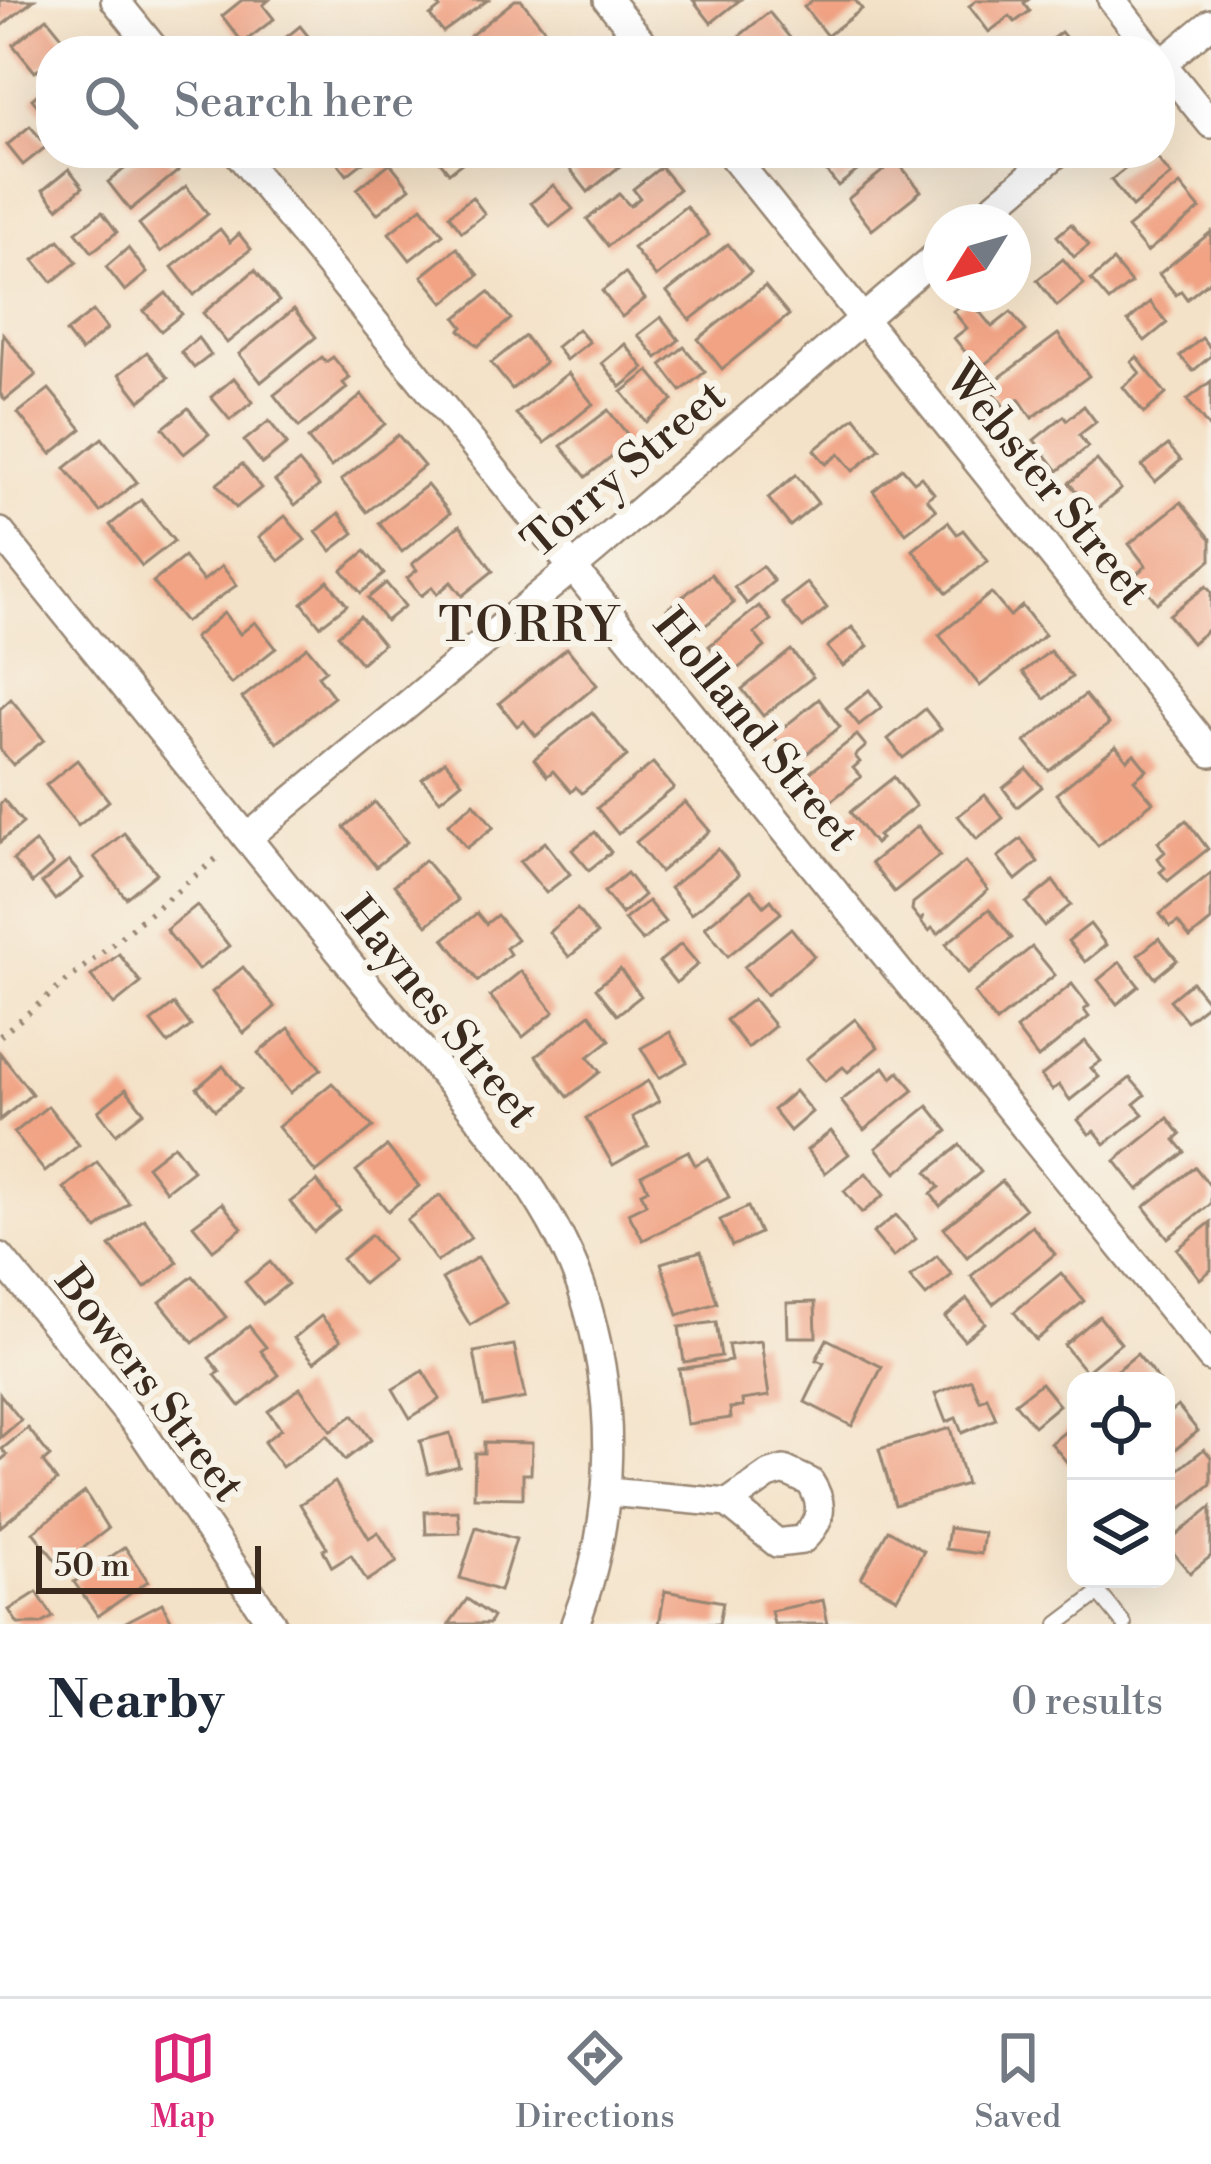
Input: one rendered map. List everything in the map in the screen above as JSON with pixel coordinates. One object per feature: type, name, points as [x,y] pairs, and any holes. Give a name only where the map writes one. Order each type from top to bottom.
[{"type":"street","points":[[115,0],[144,36]]},
{"type":"street","points":[[608,0],[637,36]]},
{"type":"street","points":[[1112,0],[1140,36]]},
{"type":"street","points":[[1175,49],[1211,23]]},
{"type":"street","points":[[1175,80],[1211,124]]},
{"type":"street","name":"Holland Street","points":[[250,168],[1211,1358]]},
{"type":"street","name":"Webster Street","points":[[742,168],[1211,753]]},
{"type":"street","points":[[997,204],[1039,168]]},
{"type":"street","name":"Torry Street","points":[[247,838],[573,568],[923,267]]},
{"type":"street","name":"Haynes Street","points":[[0,532],[494,1141],[556,1234],[580,1284],[608,1421],[608,1492],[596,1559],[574,1624]]},
{"type":"street","name":"Bowers Street","points":[[0,1256],[141,1430],[272,1624]]},
{"type":"street","points":[[608,1492],[728,1503]]},
{"type":"lane","points":[[1058,1624],[1099,1593],[1124,1624]]},
{"type":"path","points":[[0,1036],[217,858]]},
{"type":"building","points":[[0,0],[34,0],[0,27]]},
{"type":"building","points":[[242,0],[269,0],[263,5],[274,19],[252,36],[238,36],[222,16]]},
{"type":"building","points":[[435,0],[488,0],[443,32],[430,16],[440,8]]},
{"type":"building","points":[[515,0],[521,0],[546,31],[540,36],[470,36]]},
{"type":"building","points":[[693,0],[740,0],[711,23]]},
{"type":"building","points":[[813,0],[855,0],[862,9],[827,36],[804,7]]},
{"type":"building","points":[[977,0],[1028,0],[1024,3],[1030,11],[1015,22],[1010,16],[989,32],[969,6]]},
{"type":"building","points":[[769,12],[788,36],[739,36]]},
{"type":"building","points":[[47,18],[62,36],[36,36],[35,72],[13,45]]},
{"type":"building","points":[[300,26],[308,36],[288,36]]},
{"type":"building","points":[[30,126],[36,133],[36,155],[23,165],[7,145]]},
{"type":"building","points":[[125,168],[178,171],[130,210],[108,182]]},
{"type":"building","points":[[384,168],[394,168],[410,188],[377,214],[357,189]]},
{"type":"building","points":[[569,168],[618,168],[588,192]]},
{"type":"building","points":[[662,168],[679,189],[608,246],[587,219],[619,194],[630,206],[640,198],[633,189]]},
{"type":"building","points":[[824,168],[861,168],[838,186]]},
{"type":"building","points":[[886,168],[902,168],[921,191],[872,230],[848,199]]},
{"type":"building","points":[[1126,168],[1165,168],[1171,175],[1132,207],[1111,180]]},
{"type":"building","points":[[69,169],[83,187],[58,208],[43,190]]},
{"type":"building","points":[[553,185],[573,209],[550,227],[531,203]]},
{"type":"building","points":[[1180,185],[1200,209],[1147,252],[1127,228]]},
{"type":"building","points":[[186,186],[208,214],[161,252],[139,224]]},
{"type":"building","points":[[472,197],[485,214],[462,232],[449,215]]},
{"type":"building","points":[[686,206],[709,235],[656,277],[633,248]]},
{"type":"building","points":[[422,207],[443,234],[410,260],[389,233]]},
{"type":"building","points":[[102,212],[117,232],[92,252],[76,232]]},
{"type":"building","points":[[1071,224],[1089,245],[1074,257],[1057,236]]},
{"type":"building","points":[[220,229],[230,242],[239,234],[251,249],[194,295],[172,267]]},
{"type":"building","points":[[1211,232],[1211,280],[1187,299],[1181,291],[1176,295],[1159,274]]},
{"type":"building","points":[[59,240],[77,262],[52,282],[34,260]]},
{"type":"building","points":[[728,244],[751,272],[690,320],[667,292]]},
{"type":"building","points":[[128,248],[147,273],[125,291],[106,267]]},
{"type":"building","points":[[457,248],[479,275],[444,303],[422,276]]},
{"type":"building","points":[[1063,259],[1084,284],[1057,306],[1037,280]]},
{"type":"building","points":[[1113,261],[1131,283],[1109,301],[1091,280]]},
{"type":"building","points":[[255,270],[279,301],[227,343],[203,313]]},
{"type":"building","points":[[625,273],[645,299],[622,317],[602,291]]},
{"type":"building","points":[[765,286],[789,315],[722,369],[698,339]]},
{"type":"building","points":[[489,292],[511,319],[478,346],[460,330],[463,327],[456,318]]},
{"type":"building","points":[[166,293],[182,314],[161,331],[144,311]]},
{"type":"building","points":[[1150,302],[1167,323],[1145,341],[1128,321]]},
{"type":"building","points":[[294,309],[316,337],[261,382],[239,354]]},
{"type":"building","points":[[93,311],[107,329],[81,351],[66,332]]},
{"type":"building","points":[[954,312],[980,312],[992,327],[1011,312],[1026,331],[979,369],[954,338],[967,328]]},
{"type":"building","points":[[661,317],[679,340],[657,358],[638,335]]},
{"type":"building","points":[[578,329],[589,342],[566,360],[556,347]]},
{"type":"building","points":[[3,334],[36,375],[5,400],[0,393]]},
{"type":"building","points":[[1058,334],[1089,376],[1032,418],[1019,399],[1006,409],[988,386]]},
{"type":"building","points":[[525,336],[545,363],[512,389],[491,363]]},
{"type":"building","points":[[198,338],[211,355],[194,368],[181,352]]},
{"type":"building","points":[[1202,338],[1211,356],[1193,371],[1180,356]]},
{"type":"building","points":[[625,344],[644,368],[621,387],[602,363]]},
{"type":"building","points":[[684,347],[705,372],[681,391],[661,365]]},
{"type":"building","points":[[147,352],[168,378],[140,401],[119,374]]},
{"type":"building","points":[[322,357],[326,362],[333,357],[350,378],[343,383],[347,388],[299,427],[274,395]]},
{"type":"building","points":[[1137,357],[1166,394],[1144,413],[1123,387],[1140,373],[1131,362]]},
{"type":"building","points":[[649,371],[673,400],[646,422],[622,392]]},
{"type":"building","points":[[568,373],[593,404],[545,443],[516,414]]},
{"type":"building","points":[[234,378],[253,402],[230,420],[211,397]]},
{"type":"building","points":[[1211,381],[1211,430],[1187,400]]},
{"type":"building","points":[[49,389],[82,429],[51,454],[18,413]]},
{"type":"building","points":[[362,395],[385,424],[331,467],[308,439]]},
{"type":"building","points":[[1084,406],[1096,422],[1079,435],[1088,447],[1058,471],[1034,440]]},
{"type":"building","points":[[188,408],[209,434],[184,454],[163,428]]},
{"type":"building","points":[[608,410],[632,440],[586,477],[561,446]]},
{"type":"building","points":[[855,417],[880,449],[853,471],[839,454],[826,464],[814,450]]},
{"type":"building","points":[[269,421],[287,444],[262,464],[244,441]]},
{"type":"building","points":[[398,435],[424,466],[367,512],[341,480]]},
{"type":"building","points":[[102,438],[137,482],[100,512],[65,468]]},
{"type":"building","points":[[1168,445],[1181,460],[1155,482],[1142,466]]},
{"type":"building","points":[[1097,460],[1121,489],[1093,512],[1069,483]]},
{"type":"building","points":[[299,462],[319,486],[295,505],[275,481]]},
{"type":"building","points":[[242,464],[261,488],[236,508],[217,484]]},
{"type":"building","points":[[902,468],[914,482],[921,477],[934,493],[927,499],[936,510],[906,533],[873,491]]},
{"type":"building","points":[[796,475],[818,503],[790,526],[768,498]]},
{"type":"building","points":[[427,485],[450,513],[402,552],[379,523]]},
{"type":"building","points":[[141,500],[174,541],[142,566],[110,525]]},
{"type":"building","points":[[1181,502],[1211,539],[1211,560],[1157,603],[1135,575],[1146,566],[1129,544]]},
{"type":"building","points":[[339,513],[354,533],[331,551],[316,532]]},
{"type":"building","points":[[285,516],[305,540],[279,561],[259,537]]},
{"type":"building","points":[[948,522],[957,534],[963,530],[988,561],[947,593],[913,550]]},
{"type":"building","points":[[460,525],[493,571],[462,596],[451,582],[437,594],[432,587],[421,596],[407,578],[417,570],[412,564]]},
{"type":"building","points":[[365,551],[384,574],[361,593],[342,570]]},
{"type":"building","points":[[184,557],[203,581],[222,566],[237,585],[185,622],[153,582]]},
{"type":"building","points":[[762,566],[774,581],[747,604],[734,587]]},
{"type":"building","points":[[711,574],[734,603],[697,632],[689,622],[682,628],[667,609]]},
{"type":"building","points":[[328,581],[347,605],[320,626],[302,603]]},
{"type":"building","points":[[386,583],[405,606],[386,621],[368,598]]},
{"type":"building","points":[[807,583],[827,608],[803,628],[782,603]]},
{"type":"building","points":[[1206,586],[1211,592],[1211,627],[1192,643],[1169,615]]},
{"type":"building","points":[[991,593],[1010,616],[1022,606],[1045,635],[980,686],[939,635]]},
{"type":"building","points":[[759,606],[771,620],[754,633],[765,647],[731,674],[709,646]]},
{"type":"building","points":[[224,613],[240,634],[255,622],[276,648],[231,684],[194,638]]},
{"type":"building","points":[[360,616],[383,644],[361,663],[338,635]]},
{"type":"building","points":[[852,627],[868,646],[843,666],[827,647]]},
{"type":"building","points":[[307,647],[326,670],[318,676],[334,697],[277,743],[242,698]]},
{"type":"building","points":[[567,648],[597,685],[536,736],[524,721],[517,726],[499,703]]},
{"type":"building","points":[[791,650],[813,677],[763,716],[742,689]]},
{"type":"building","points":[[1050,651],[1072,677],[1045,699],[1023,672]]},
{"type":"building","points":[[869,690],[882,707],[859,725],[846,709]]},
{"type":"building","points":[[1085,695],[1109,724],[1049,771],[1025,742]]},
{"type":"building","points":[[11,699],[44,740],[13,765],[0,749],[0,709]]},
{"type":"building","points":[[819,699],[840,727],[795,763],[773,736]]},
{"type":"building","points":[[925,709],[941,729],[903,758],[888,739]]},
{"type":"building","points":[[592,712],[627,756],[582,793],[576,787],[571,792],[553,771],[547,776],[534,759]]},
{"type":"building","points":[[857,735],[866,746],[855,756],[860,762],[853,768],[861,777],[831,801],[823,791],[817,796],[803,778]]},
{"type":"building","points":[[1116,746],[1127,760],[1134,754],[1147,770],[1134,780],[1153,802],[1098,846],[1056,794]]},
{"type":"building","points":[[77,760],[109,801],[78,826],[46,785]]},
{"type":"building","points":[[445,761],[462,782],[440,800],[422,779]]},
{"type":"building","points":[[653,763],[674,788],[618,834],[597,808]]},
{"type":"building","points":[[1027,769],[1042,787],[1017,807],[1003,788]]},
{"type":"building","points":[[894,777],[916,806],[878,836],[881,839],[875,844],[850,812]]},
{"type":"building","points":[[985,795],[1003,818],[977,839],[958,816]]},
{"type":"building","points":[[4,800],[23,823],[0,842],[0,804]]},
{"type":"building","points":[[375,802],[407,842],[376,867],[344,827]]},
{"type":"building","points":[[685,802],[710,831],[660,872],[636,842]]},
{"type":"building","points":[[474,803],[494,827],[467,848],[448,824]]},
{"type":"building","points":[[1186,820],[1208,849],[1168,881],[1160,872],[1165,868],[1158,858],[1165,852],[1158,842]]},
{"type":"building","points":[[918,826],[940,855],[894,892],[871,863]]},
{"type":"building","points":[[595,832],[611,852],[589,870],[572,850]]},
{"type":"building","points":[[124,833],[157,873],[126,898],[94,857]]},
{"type":"building","points":[[1021,839],[1038,862],[1016,880],[998,857]]},
{"type":"building","points":[[35,842],[53,865],[32,883],[13,860]]},
{"type":"building","points":[[545,842],[570,874],[546,893],[520,862]]},
{"type":"building","points":[[718,849],[739,875],[691,914],[670,888]]},
{"type":"building","points":[[425,860],[458,900],[427,925],[394,885]]},
{"type":"building","points":[[69,861],[83,878],[55,900],[42,883]]},
{"type":"building","points":[[965,862],[988,890],[938,934],[932,928],[929,931],[921,922],[924,917],[920,920],[912,910],[913,903]]},
{"type":"building","points":[[627,873],[644,895],[622,914],[604,892]]},
{"type":"building","points":[[1211,873],[1211,921],[1190,938],[1178,922],[1170,927],[1160,914]]},
{"type":"building","points":[[1053,881],[1071,905],[1044,926],[1026,903]]},
{"type":"building","points":[[751,890],[764,906],[771,900],[781,913],[728,956],[705,927]]},
{"type":"building","points":[[648,901],[665,922],[642,941],[624,920]]},
{"type":"building","points":[[197,905],[229,946],[198,970],[166,930]]},
{"type":"building","points":[[577,909],[597,934],[569,957],[549,932]]},
{"type":"building","points":[[989,909],[1012,938],[968,973],[946,944]]},
{"type":"building","points":[[477,913],[486,924],[497,915],[517,939],[506,948],[510,954],[478,981],[444,939]]},
{"type":"building","points":[[1090,924],[1106,945],[1085,962],[1068,941]]},
{"type":"building","points":[[791,928],[814,956],[766,995],[744,967]]},
{"type":"building","points":[[1159,938],[1177,960],[1155,978],[1138,955]]},
{"type":"building","points":[[681,944],[698,964],[676,983],[659,962]]},
{"type":"building","points":[[1032,947],[1055,975],[996,1022],[974,993]]},
{"type":"building","points":[[119,954],[141,983],[114,1005],[91,976]]},
{"type":"building","points":[[1120,962],[1139,986],[1117,1004],[1098,980]]},
{"type":"building","points":[[243,967],[275,1007],[244,1033],[212,992]]},
{"type":"building","points":[[620,969],[641,996],[617,1015],[596,988]]},
{"type":"building","points":[[521,971],[554,1012],[523,1037],[490,996]]},
{"type":"building","points":[[1192,982],[1209,1003],[1187,1021],[1170,1000]]},
{"type":"building","points":[[1072,984],[1089,1006],[1084,1010],[1089,1017],[1038,1058],[1016,1029]]},
{"type":"building","points":[[753,999],[775,1026],[748,1048],[726,1020]]},
{"type":"building","points":[[174,1004],[191,1026],[168,1044],[151,1022]]},
{"type":"building","points":[[590,1014],[610,1040],[588,1057],[600,1072],[568,1097],[536,1056]]},
{"type":"building","points":[[855,1019],[878,1047],[848,1072],[843,1067],[825,1081],[806,1059]]},
{"type":"building","points":[[289,1028],[321,1069],[290,1093],[258,1053]]},
{"type":"building","points":[[670,1032],[687,1062],[659,1078],[641,1048]]},
{"type":"building","points":[[1085,1041],[1101,1061],[1091,1068],[1099,1077],[1070,1100],[1059,1085],[1052,1090],[1041,1076]]},
{"type":"building","points":[[0,1053],[32,1094],[0,1120]]},
{"type":"building","points":[[223,1066],[241,1089],[215,1110],[197,1088]]},
{"type":"building","points":[[884,1067],[892,1078],[899,1072],[914,1090],[864,1130],[841,1101]]},
{"type":"building","points":[[1130,1078],[1145,1095],[1134,1104],[1143,1114],[1105,1144],[1078,1120]]},
{"type":"building","points":[[648,1081],[659,1101],[632,1117],[648,1145],[613,1165],[586,1118]]},
{"type":"building","points":[[332,1083],[373,1127],[316,1173],[278,1127]]},
{"type":"building","points":[[126,1089],[144,1112],[116,1134],[98,1111]]},
{"type":"building","points":[[795,1091],[812,1112],[790,1131],[773,1110]]},
{"type":"building","points":[[48,1106],[79,1145],[45,1172],[14,1133]]},
{"type":"building","points":[[928,1106],[948,1131],[896,1173],[876,1148]]},
{"type":"building","points":[[1168,1118],[1181,1135],[1175,1140],[1185,1152],[1138,1190],[1115,1161]]},
{"type":"building","points":[[831,1131],[849,1154],[825,1173],[807,1150]]},
{"type":"building","points":[[174,1145],[193,1170],[166,1191],[147,1166]]},
{"type":"building","points":[[960,1145],[981,1172],[940,1206],[931,1194],[939,1187],[927,1172]]},
{"type":"building","points":[[387,1146],[419,1186],[388,1211],[356,1171]]},
{"type":"building","points":[[688,1151],[695,1165],[708,1158],[729,1197],[643,1240],[628,1213],[646,1204],[641,1192],[648,1189],[641,1175]]},
{"type":"building","points":[[97,1162],[129,1203],[97,1229],[64,1188]]},
{"type":"building","points":[[1195,1167],[1211,1187],[1211,1204],[1168,1238],[1144,1207]]},
{"type":"building","points":[[866,1173],[884,1195],[862,1213],[844,1191]]},
{"type":"building","points":[[317,1181],[340,1211],[314,1232],[290,1202]]},
{"type":"building","points":[[1002,1181],[1025,1209],[967,1257],[944,1228]]},
{"type":"building","points":[[440,1195],[471,1238],[437,1262],[407,1220]]},
{"type":"building","points":[[222,1203],[242,1228],[213,1250],[193,1225]]},
{"type":"building","points":[[748,1207],[760,1233],[732,1246],[720,1220]]},
{"type":"building","points":[[896,1215],[916,1239],[893,1257],[873,1233]]},
{"type":"building","points":[[144,1219],[178,1262],[145,1288],[110,1246]]},
{"type":"building","points":[[1211,1222],[1211,1270],[1200,1279],[1177,1249]]},
{"type":"building","points":[[1032,1226],[1055,1254],[993,1304],[971,1276]]},
{"type":"building","points":[[371,1235],[392,1260],[363,1284],[342,1259]]},
{"type":"building","points":[[701,1251],[717,1303],[678,1315],[661,1263]]},
{"type":"building","points":[[937,1256],[952,1275],[926,1296],[910,1277]]},
{"type":"building","points":[[478,1257],[506,1303],[470,1325],[442,1279]]},
{"type":"building","points":[[270,1262],[288,1284],[263,1304],[245,1282]]},
{"type":"building","points":[[1061,1273],[1084,1301],[1036,1340],[1014,1312]]},
{"type":"building","points":[[193,1276],[226,1317],[193,1343],[160,1302]]},
{"type":"building","points":[[967,1299],[985,1323],[964,1340],[945,1317]]},
{"type":"building","points":[[815,1302],[816,1337],[788,1337],[787,1303]]},
{"type":"building","points":[[321,1316],[341,1340],[314,1362],[294,1338]]},
{"type":"building","points":[[1099,1316],[1121,1343],[1086,1372],[1064,1345]]},
{"type":"building","points":[[716,1322],[721,1356],[684,1362],[679,1327]]},
{"type":"building","points":[[249,1326],[279,1375],[240,1406],[215,1375],[220,1372],[209,1358]]},
{"type":"building","points":[[827,1339],[882,1367],[852,1426],[805,1402],[824,1363],[816,1360]]},
{"type":"building","points":[[761,1341],[769,1396],[742,1400],[743,1407],[730,1408],[731,1418],[687,1424],[679,1369],[731,1361],[728,1345]]},
{"type":"building","points":[[514,1345],[525,1398],[484,1406],[474,1352]]},
{"type":"building","points":[[1137,1354],[1152,1372],[1115,1372]]},
{"type":"building","points":[[423,1371],[440,1399],[410,1418],[393,1389]]},
{"type":"building","points":[[971,1379],[980,1401],[987,1397],[996,1419],[962,1433],[956,1418],[946,1422],[935,1394]]},
{"type":"building","points":[[1041,1383],[1059,1405],[1034,1426],[1015,1403]]},
{"type":"building","points":[[300,1388],[331,1431],[353,1415],[371,1440],[345,1460],[327,1435],[282,1467],[264,1442],[281,1429],[268,1411]]},
{"type":"building","points":[[0,1394],[21,1420],[0,1438]]},
{"type":"building","points":[[1178,1406],[1198,1431],[1175,1450]]},
{"type":"building","points":[[28,1428],[50,1456],[43,1462],[57,1481],[0,1527],[0,1461],[7,1455],[2,1449]]},
{"type":"building","points":[[950,1428],[966,1484],[895,1505],[879,1449]]},
{"type":"building","points":[[1067,1430],[1067,1462],[1051,1443]]},
{"type":"building","points":[[450,1433],[459,1466],[428,1474],[420,1441]]},
{"type":"building","points":[[484,1442],[532,1443],[531,1474],[523,1474],[523,1498],[474,1497],[475,1453],[484,1453]]},
{"type":"building","points":[[1204,1449],[1211,1457],[1211,1484],[1175,1514],[1175,1480],[1175,1473]]},
{"type":"building","points":[[335,1482],[369,1538],[378,1532],[397,1562],[367,1581],[351,1555],[332,1567],[323,1550],[327,1548],[300,1504]]},
{"type":"building","points":[[85,1492],[108,1529],[60,1566],[33,1532]]},
{"type":"building","points":[[1211,1507],[1211,1556],[1190,1573],[1175,1555],[1175,1537]]},
{"type":"building","points":[[458,1511],[460,1533],[426,1534],[425,1512]]},
{"type":"building","points":[[476,1527],[516,1539],[500,1591],[460,1578]]},
{"type":"building","points":[[949,1528],[984,1533],[981,1554],[946,1549]]},
{"type":"building","points":[[888,1530],[924,1551],[897,1598],[861,1578]]},
{"type":"building","points":[[125,1547],[148,1581],[98,1616],[74,1582]]},
{"type":"building","points":[[665,1591],[723,1602],[719,1624],[659,1624]]},
{"type":"building","points":[[37,1592],[53,1617],[41,1624],[18,1624],[9,1610]]},
{"type":"building","points":[[467,1599],[493,1617],[489,1624],[449,1624]]},
{"type":"building","points":[[823,1600],[828,1624],[774,1624],[771,1611]]},
{"type":"building","points":[[162,1603],[173,1624],[122,1624]]},
{"type":"district","name":"TORRY","points":[[530,624]]}]
